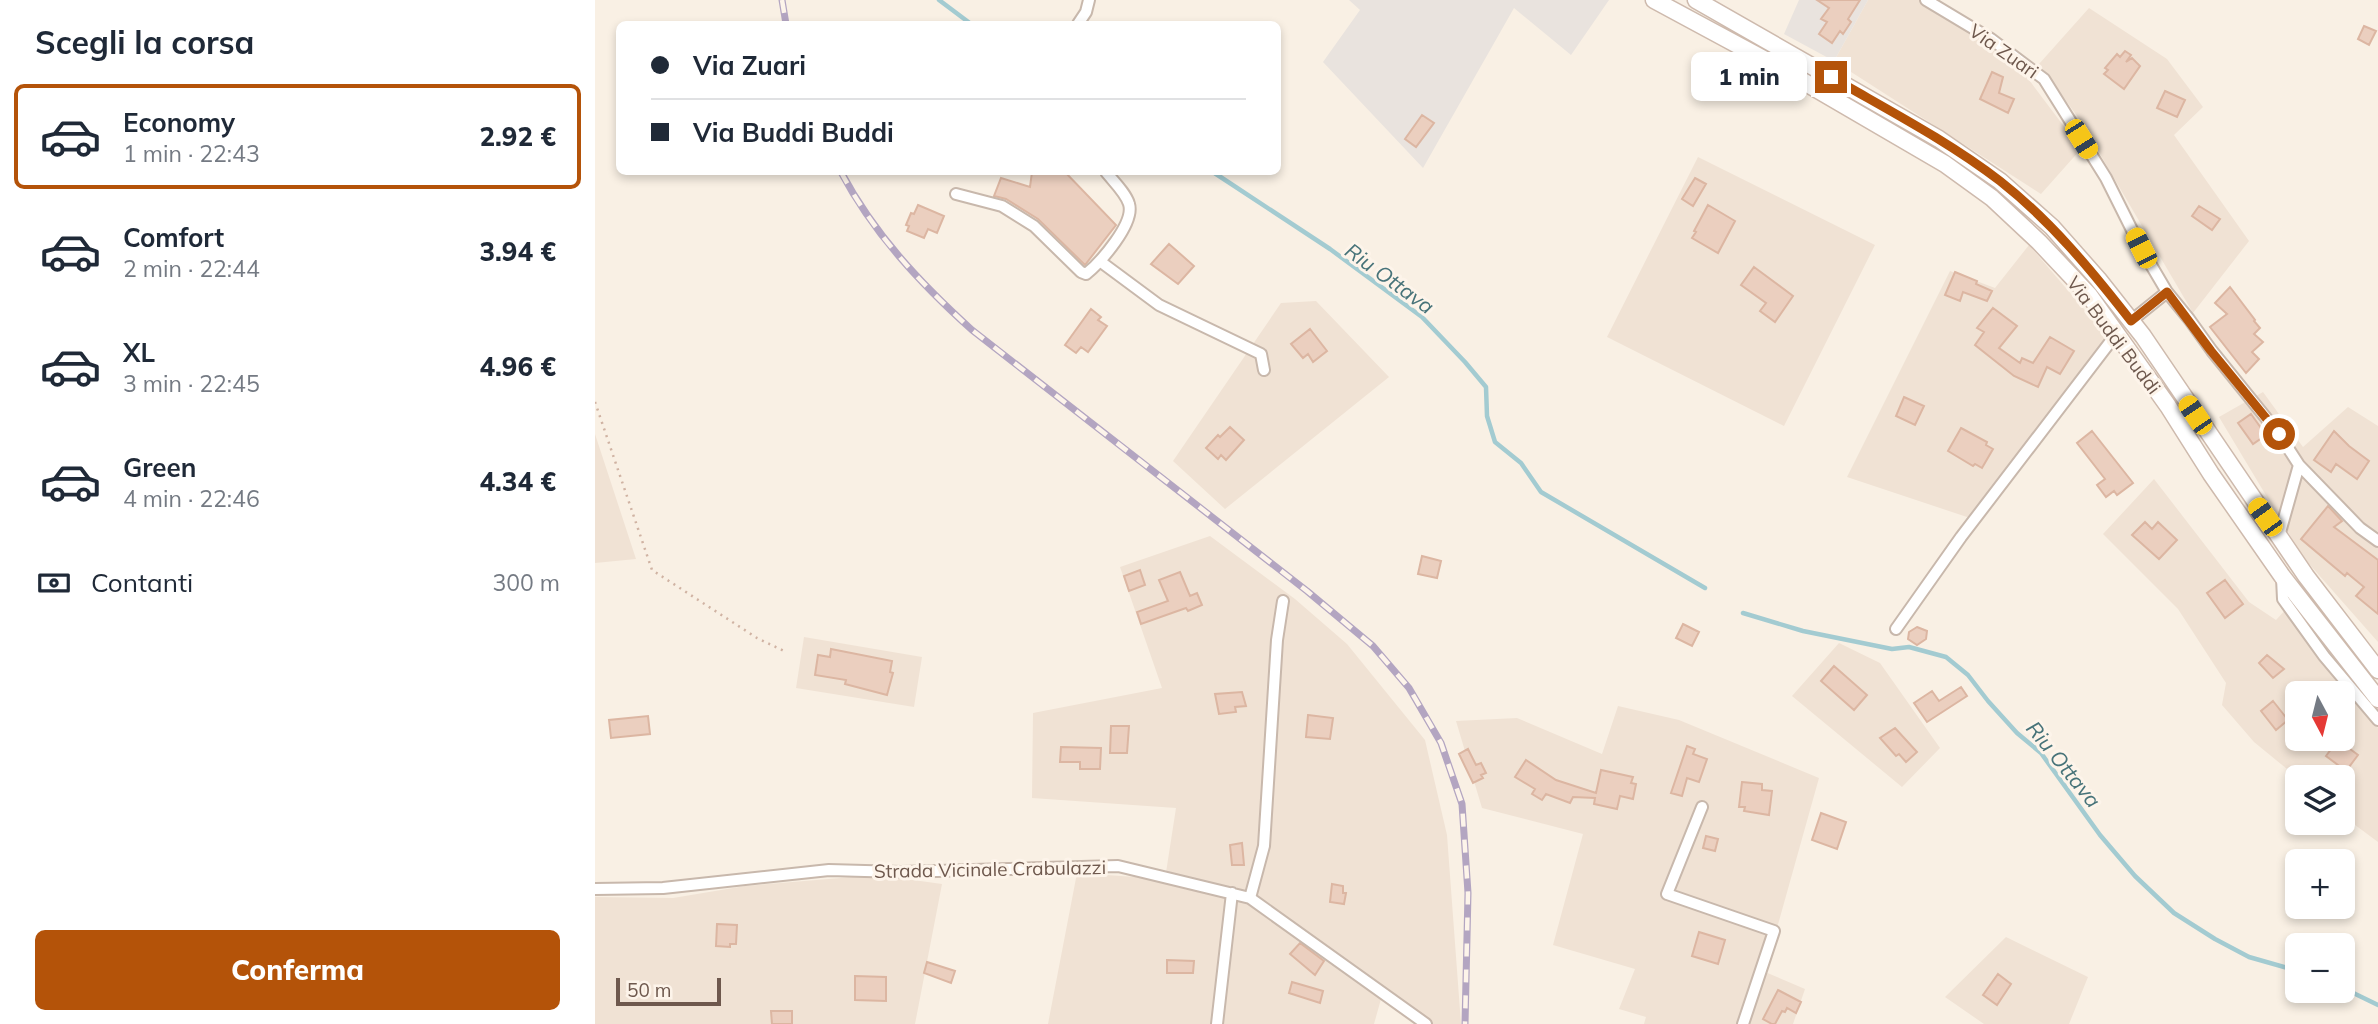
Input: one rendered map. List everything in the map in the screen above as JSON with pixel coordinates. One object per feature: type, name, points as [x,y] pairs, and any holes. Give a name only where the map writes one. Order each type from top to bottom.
[{"type":"main road","name":"Via Buddi Buddi","points":[[1654,0],[1805,82],[1945,164],[1992,198],[2039,242],[2089,295],[2282,576],[2378,699]]},
{"type":"main road","name":"Via Buddi Buddi","points":[[1696,0],[1939,139],[2000,181],[2052,227],[2131,321],[2306,576],[2378,670]]},
{"type":"street","points":[[1080,21],[1089,0]]},
{"type":"street","name":"Via Zuari","points":[[1926,0],[1991,39],[2044,79],[2106,178],[2141,248],[2167,292],[2279,434],[2299,465],[2360,528],[2378,541]]},
{"type":"street","points":[[956,194],[1002,206],[1034,226],[1086,274],[1101,262],[1131,215],[1129,202],[1108,175]]},
{"type":"street","points":[[1101,262],[1159,305],[1261,354],[1264,370]]},
{"type":"street","points":[[2131,321],[2167,292]]},
{"type":"street","points":[[1896,629],[1961,537],[2117,333]]},
{"type":"street","points":[[2279,536],[2299,465]]},
{"type":"street","points":[[2282,576],[2283,599],[2324,656],[2378,720]]},
{"type":"street","points":[[1250,898],[1264,846],[1277,640],[1283,601]]},
{"type":"street","points":[[1702,807],[1667,894],[1774,931],[1743,1024]]},
{"type":"street","name":"Strada Vicinale Crabulazzi","points":[[595,889],[663,888],[829,870],[901,872],[1118,866],[1250,898],[1426,1024]]},
{"type":"street","points":[[1217,1024],[1232,893]]},
{"type":"path","points":[[595,402],[652,570],[757,638],[784,651]]},
{"type":"shaded area","points":[[1349,0],[1609,0],[1571,55],[1514,8],[1423,168],[1323,62],[1360,10]]},
{"type":"shaded area","points":[[1799,0],[1868,0],[1834,61],[1784,34]]},
{"type":"shaded area","points":[[1868,0],[1919,0],[2020,68],[2081,149],[2041,194],[1834,61]]},
{"type":"shaded area","points":[[2089,8],[2167,59],[2203,107],[2174,135],[2249,241],[2193,313],[2080,120],[2039,64]]},
{"type":"shaded area","points":[[1698,157],[1875,245],[1784,426],[1607,337]]},
{"type":"shaded area","points":[[2029,245],[2108,337],[1970,518],[1847,477],[1950,271],[1995,288]]},
{"type":"shaded area","points":[[1316,301],[1389,377],[1225,509],[1173,461],[1281,303]]},
{"type":"shaded area","points":[[2263,392],[2303,447],[2348,407],[2378,426],[2378,642],[2303,557],[2219,417]]},
{"type":"shaded area","points":[[595,434],[636,559],[595,563]]},
{"type":"shaded area","points":[[2154,479],[2249,602],[2276,620],[2298,596],[2343,681],[2285,681],[2285,751],[2355,751],[2355,698],[2378,728],[2378,842],[2355,825],[2355,765],[2285,765],[2285,767],[2254,742],[2222,705],[2226,683],[2178,609],[2103,534]]},
{"type":"shaded area","points":[[1210,536],[1295,599],[1347,644],[1425,740],[1447,835],[1461,1024],[1424,1024],[1381,999],[1374,1024],[1048,1024],[1077,873],[1165,879],[1176,808],[1032,798],[1033,713],[1162,688],[1120,567]]},
{"type":"shaded area","points":[[804,637],[922,657],[914,707],[796,688]]},
{"type":"shaded area","points":[[1839,643],[1880,663],[1940,748],[1902,787],[1792,696]]},
{"type":"shaded area","points":[[1618,706],[1679,720],[1819,778],[1777,928],[1758,969],[1805,989],[1793,1024],[1644,1024],[1646,1017],[1619,1009],[1635,969],[1553,945],[1583,834],[1482,808],[1456,721],[1517,718],[1602,754]]},
{"type":"shaded area","points":[[877,875],[942,884],[915,1024],[595,1024],[595,897],[673,898],[745,886]]},
{"type":"shaded area","points":[[2006,937],[2088,977],[2069,1024],[1984,1024],[1945,997]]},
{"type":"building","points":[[1817,0],[1860,0],[1848,19],[1851,22],[1843,34],[1840,31],[1832,43],[1819,34],[1827,22],[1821,19],[1829,8]]},
{"type":"building","points":[[2364,26],[2376,31],[2369,45],[2358,39]]},
{"type":"building","points":[[2125,51],[2131,55],[2126,62],[2132,58],[2140,66],[2124,89],[2104,74],[2108,70],[2105,68],[2117,54],[2120,57]]},
{"type":"building","points":[[1992,72],[2003,77],[1999,93],[2014,99],[2008,113],[1980,99]]},
{"type":"building","points":[[2165,91],[2185,100],[2177,117],[2157,108]]},
{"type":"building","points":[[1422,115],[1434,123],[1416,147],[1405,139]]},
{"type":"building","points":[[1032,175],[1068,175],[1116,225],[1085,265],[1038,219],[1006,199],[994,196],[1001,178],[1030,187]]},
{"type":"building","points":[[1695,178],[1706,184],[1693,206],[1682,199]]},
{"type":"building","points":[[918,205],[944,216],[937,233],[928,229],[924,238],[907,231],[909,226],[906,225],[911,213],[914,214]]},
{"type":"building","points":[[1708,205],[1735,221],[1718,253],[1692,238]]},
{"type":"building","points":[[2199,206],[2220,219],[2212,230],[2192,216]]},
{"type":"building","points":[[1169,244],[1194,266],[1178,284],[1151,264]]},
{"type":"building","points":[[1754,267],[1793,296],[1775,322],[1760,311],[1766,303],[1741,285]]},
{"type":"building","points":[[1955,272],[1992,291],[1987,301],[1963,292],[1960,301],[1945,295]]},
{"type":"building","points":[[2230,287],[2260,328],[2254,334],[2263,342],[2252,352],[2259,359],[2246,373],[2210,327],[2227,314],[2215,303]]},
{"type":"building","points":[[1993,308],[2017,326],[1999,348],[2020,363],[2022,358],[2033,363],[2050,337],[2074,351],[2060,374],[2047,367],[2038,387],[2014,376],[1975,345],[1984,332],[1977,328]]},
{"type":"building","points":[[1091,309],[1101,317],[1098,320],[1107,326],[1088,352],[1081,347],[1076,353],[1065,345]]},
{"type":"building","points":[[1310,329],[1327,351],[1313,362],[1308,354],[1303,358],[1291,344]]},
{"type":"building","points":[[1904,397],[1924,406],[1915,425],[1896,416]]},
{"type":"building","points":[[2251,414],[2266,435],[2253,444],[2238,423]]},
{"type":"building","points":[[1230,427],[1244,440],[1226,460],[1221,455],[1218,459],[1206,448]]},
{"type":"building","points":[[1961,428],[1987,442],[1986,445],[1993,449],[1982,468],[1975,464],[1973,466],[1948,451]]},
{"type":"building","points":[[2092,431],[2133,483],[2117,495],[2114,491],[2106,497],[2097,485],[2105,479],[2077,443]]},
{"type":"building","points":[[2334,431],[2369,461],[2357,479],[2336,464],[2331,472],[2314,460]]},
{"type":"building","points":[[2328,506],[2342,521],[2334,527],[2378,560],[2378,614],[2356,596],[2364,587],[2347,573],[2345,576],[2301,539]]},
{"type":"building","points":[[2145,522],[2152,529],[2158,522],[2177,540],[2159,559],[2132,535]]},
{"type":"building","points":[[1422,556],[1441,561],[1437,578],[1418,574]]},
{"type":"building","points":[[1140,570],[1145,585],[1129,591],[1124,576]]},
{"type":"building","points":[[1180,572],[1190,596],[1197,593],[1202,605],[1141,624],[1137,612],[1168,601],[1159,580]]},
{"type":"building","points":[[2225,580],[2243,604],[2225,618],[2207,593]]},
{"type":"building","points":[[1683,624],[1699,632],[1692,646],[1676,638]]},
{"type":"building","points":[[1917,627],[1927,631],[1926,639],[1917,645],[1908,639],[1909,632]]},
{"type":"building","points":[[831,649],[892,661],[890,672],[893,673],[887,695],[845,684],[846,680],[815,675],[818,655],[830,657]]},
{"type":"building","points":[[2267,655],[2284,669],[2273,678],[2259,663]]},
{"type":"building","points":[[1834,666],[1867,695],[1854,710],[1821,681]]},
{"type":"building","points":[[1961,687],[1967,696],[1927,722],[1914,703],[1932,691],[1939,701]]},
{"type":"building","points":[[1242,692],[1246,706],[1235,707],[1236,712],[1219,714],[1215,694]]},
{"type":"building","points":[[2273,701],[2285,716],[2285,722],[2276,730],[2261,711]]},
{"type":"building","points":[[1308,715],[1333,718],[1330,739],[1306,737]]},
{"type":"building","points":[[648,716],[650,734],[611,738],[609,720]]},
{"type":"building","points":[[1111,726],[1129,726],[1127,753],[1110,753]]},
{"type":"building","points":[[1895,728],[1917,752],[1906,762],[1899,754],[1896,756],[1880,738]]},
{"type":"building","points":[[1687,746],[1695,749],[1693,754],[1707,759],[1699,782],[1687,778],[1682,796],[1671,793]]},
{"type":"building","points":[[1061,747],[1101,748],[1100,769],[1080,769],[1080,762],[1060,762]]},
{"type":"building","points":[[1468,749],[1476,765],[1481,763],[1486,773],[1481,775],[1483,778],[1473,783],[1459,754]]},
{"type":"building","points":[[2330,751],[2353,751],[2358,755],[2350,765],[2338,765],[2326,756]]},
{"type":"building","points":[[1526,760],[1556,780],[1596,793],[1601,770],[1633,777],[1631,783],[1636,784],[1633,799],[1620,796],[1617,809],[1594,804],[1595,798],[1573,797],[1570,803],[1546,794],[1542,800],[1532,794],[1535,789],[1515,777]]},
{"type":"building","points":[[1742,782],[1762,784],[1762,790],[1772,791],[1769,815],[1744,811],[1745,807],[1739,807]]},
{"type":"building","points":[[1821,813],[1846,822],[1837,849],[1812,840]]},
{"type":"building","points":[[1706,836],[1718,839],[1715,851],[1703,848]]},
{"type":"building","points":[[1242,843],[1244,865],[1232,865],[1230,845]]},
{"type":"building","points":[[1332,884],[1343,886],[1343,893],[1346,893],[1344,904],[1330,902]]},
{"type":"building","points":[[717,924],[737,925],[736,944],[730,944],[730,947],[716,946]]},
{"type":"building","points":[[1699,932],[1725,940],[1718,964],[1692,956]]},
{"type":"building","points":[[1300,943],[1324,961],[1315,975],[1290,954]]},
{"type":"building","points":[[1167,960],[1194,961],[1193,973],[1167,973]]},
{"type":"building","points":[[927,962],[955,971],[951,983],[924,973]]},
{"type":"building","points":[[1998,974],[2011,984],[1997,1005],[1983,995]]},
{"type":"building","points":[[855,976],[886,977],[886,1001],[855,1000]]},
{"type":"building","points":[[1292,982],[1323,991],[1320,1003],[1289,993]]},
{"type":"building","points":[[1778,990],[1801,1002],[1796,1013],[1787,1008],[1785,1012],[1782,1011],[1775,1024],[1772,1024],[1763,1019]]},
{"type":"building","points":[[771,1011],[792,1011],[792,1024],[772,1024]]},
{"type":"waterway","name":"Riu Ottava","points":[[939,0],[967,21]]},
{"type":"waterway","name":"Riu Ottava","points":[[1218,175],[1330,249],[1422,317],[1486,387],[1487,416],[1495,442],[1521,463],[1541,492],[1705,588]]},
{"type":"waterway","name":"Riu Ottava","points":[[1743,613],[1803,631],[1892,649],[1909,647],[1946,657],[1968,675],[2017,733],[2041,753],[2100,835],[2135,876],[2174,913],[2249,957],[2285,967]]},
{"type":"waterway","name":"Riu Ottava","points":[[2355,994],[2378,1005]]},
{"type":"railway","points":[[782,0],[786,21]]},
{"type":"railway","points":[[843,175],[868,216],[899,257],[972,330],[1307,591],[1373,646],[1409,688],[1441,743],[1462,804],[1468,893],[1465,1024]]},
{"type":"route","points":[[1831,77],[1939,139],[2000,181],[2052,227],[2131,321],[2167,292],[2279,434]]}]
